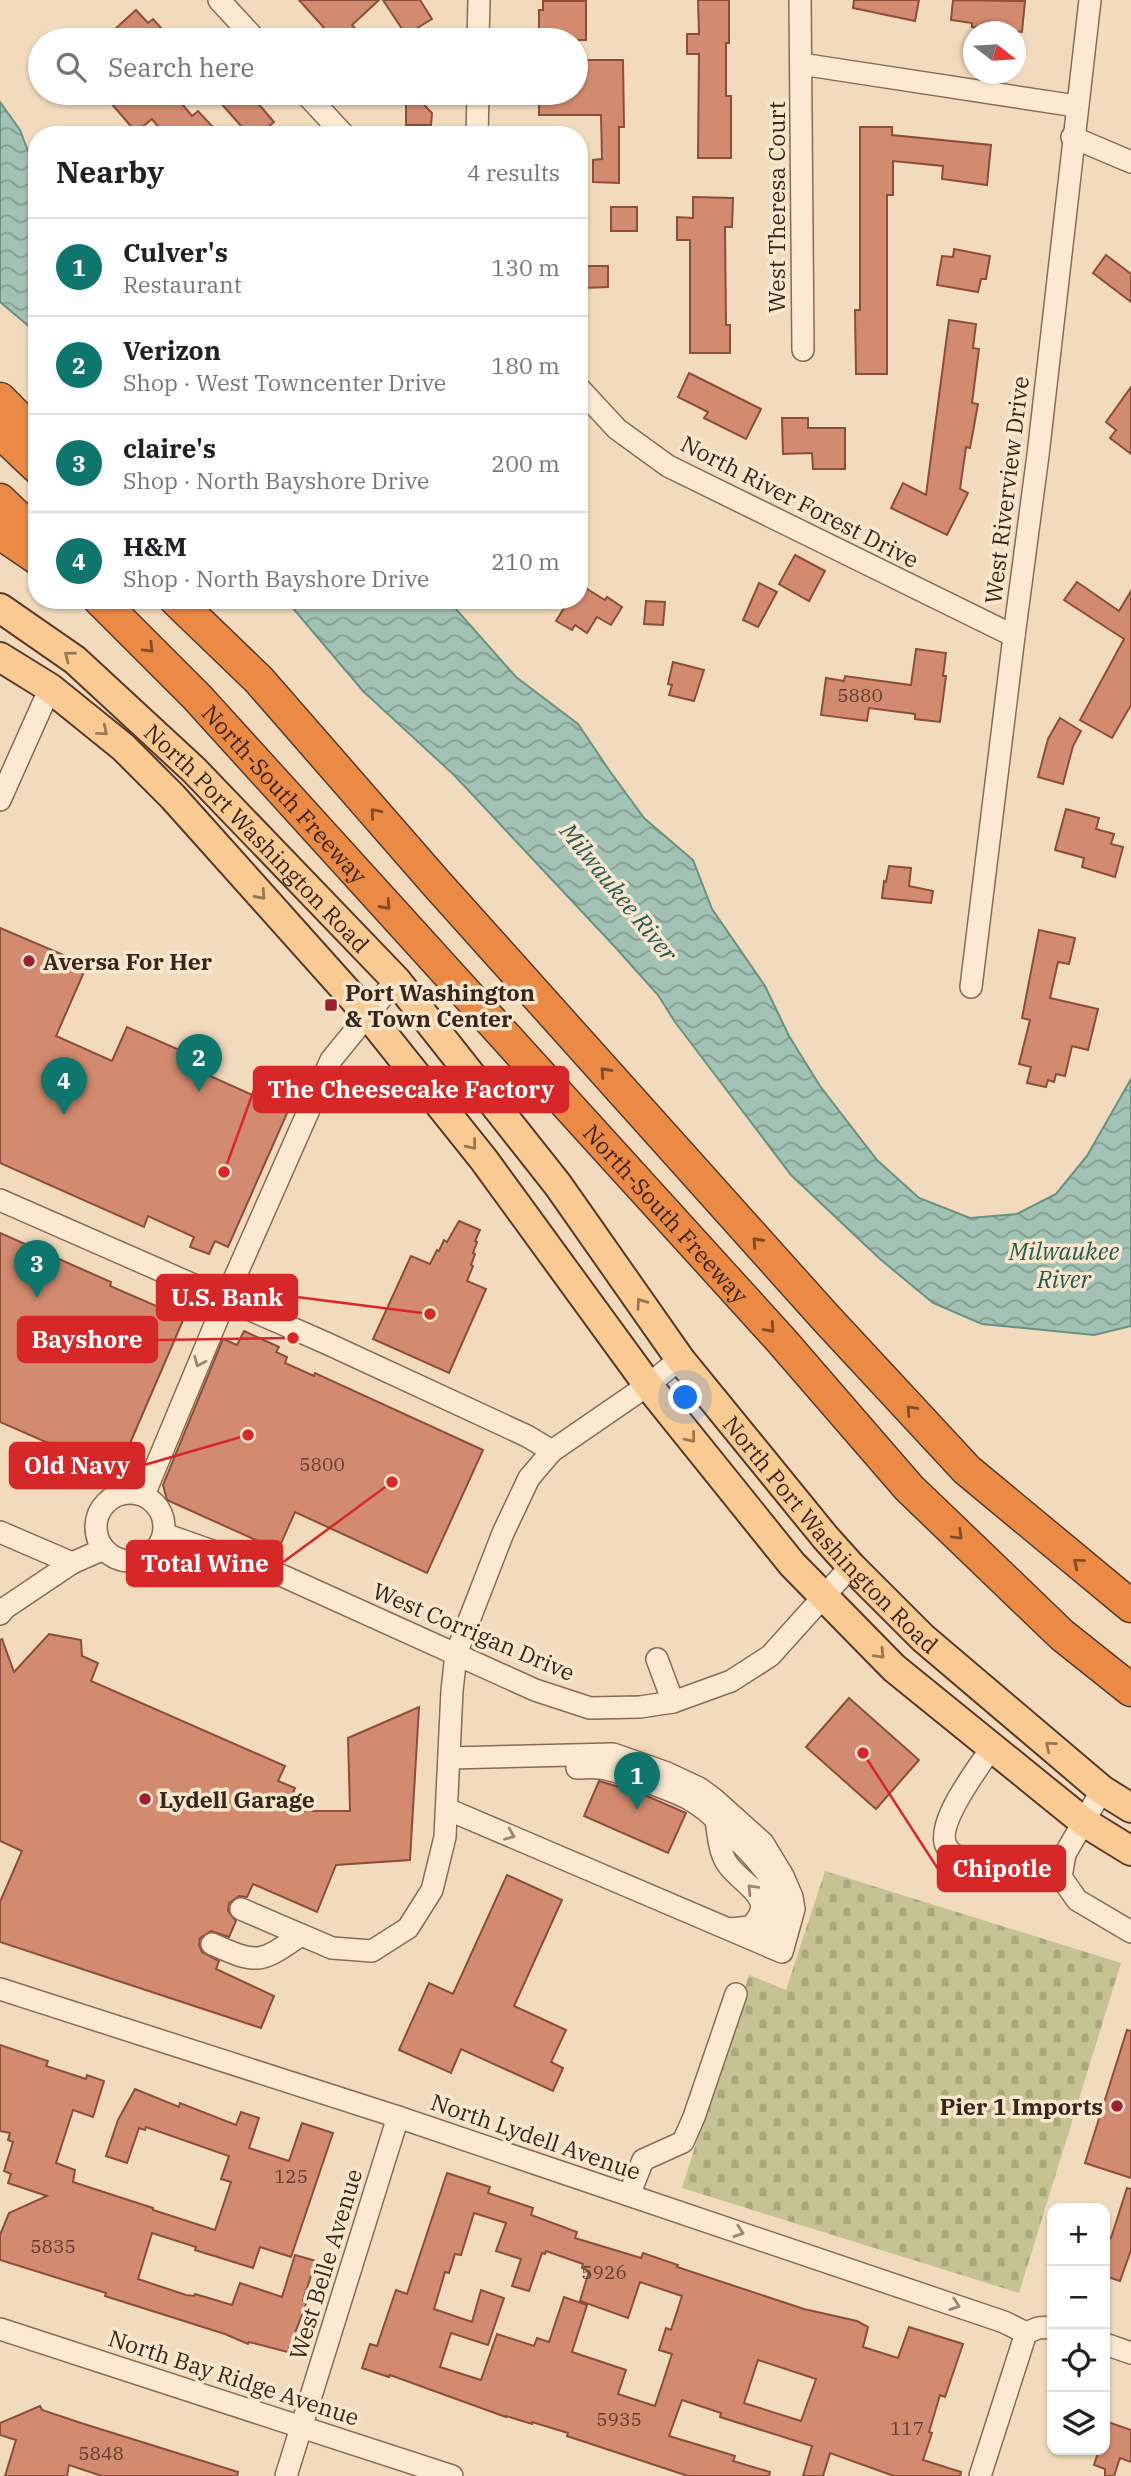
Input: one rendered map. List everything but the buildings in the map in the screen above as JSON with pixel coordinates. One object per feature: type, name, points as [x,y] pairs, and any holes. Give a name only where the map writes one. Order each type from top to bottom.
[{"type":"highway","points":[[0,399],[28,429]]},
{"type":"highway","points":[[0,432],[28,458]]},
{"type":"highway","points":[[0,500],[28,527]]},
{"type":"highway","points":[[0,533],[28,552]]},
{"type":"highway","name":"North-South Freeway","points":[[109,609],[216,718],[771,1329],[909,1488],[1062,1634],[1131,1690]]},
{"type":"highway","points":[[185,609],[259,680]]},
{"type":"highway","points":[[194,609],[825,1317],[967,1470],[1131,1606]]},
{"type":"main road","name":"North Port Washington Road","points":[[0,608],[75,660],[194,770],[396,979],[558,1185],[680,1359],[851,1566],[923,1638],[1102,1790],[1131,1808]]},
{"type":"main road","name":"North Port Washington Road","points":[[0,657],[50,688],[123,747],[173,797],[368,1015],[484,1160],[648,1385],[792,1564],[894,1668],[1084,1822],[1131,1851]]},
{"type":"street","points":[[219,0],[245,28]]},
{"type":"street","points":[[478,28],[479,0]]},
{"type":"street","name":"West Theresa Court","points":[[800,0],[803,350]]},
{"type":"street","name":"West Riverview Drive","points":[[971,987],[1038,455],[1072,137],[1090,0]]},
{"type":"street","points":[[801,64],[1076,106]]},
{"type":"street","points":[[316,105],[336,126]]},
{"type":"street","points":[[477,126],[478,105]]},
{"type":"street","points":[[1072,137],[1131,162]]},
{"type":"street","name":"North River Forest Drive","points":[[588,398],[617,429],[668,466],[1014,636]]},
{"type":"street","points":[[0,800],[50,688]]},
{"type":"street","points":[[144,1495],[225,1299],[331,1060],[396,979]]},
{"type":"street","points":[[0,1200],[326,1343],[527,1436],[552,1451]]},
{"type":"street","points":[[241,1909],[332,1948],[372,1951],[408,1928],[432,1890],[445,1837],[456,1654],[503,1533],[529,1478],[552,1451],[648,1385],[680,1359]]},
{"type":"street","points":[[132,1492],[144,1495],[161,1511],[164,1534],[160,1544],[144,1559],[122,1561],[104,1549],[96,1530],[102,1508],[110,1499],[132,1492]]},
{"type":"street","points":[[0,1532],[72,1563]]},
{"type":"street","name":"West Corrigan Drive","points":[[164,1534],[283,1576],[535,1690],[590,1708],[640,1707],[673,1702],[731,1681],[770,1656],[796,1630],[822,1595],[851,1566]]},
{"type":"street","points":[[0,1614],[72,1563],[104,1549]]},
{"type":"street","points":[[657,1659],[673,1702]]},
{"type":"street","points":[[992,1747],[953,1805],[944,1839],[948,1850],[964,1859],[1031,1874],[1065,1854]]},
{"type":"street","points":[[447,1809],[782,1952],[793,1914],[792,1897],[783,1875],[768,1849],[707,1793],[667,1773],[613,1754],[449,1758]]},
{"type":"street","points":[[502,1757],[522,1768],[608,1770],[684,1797],[716,1820],[725,1861],[757,1893],[761,1903],[759,1916],[750,1927],[737,1933]]},
{"type":"street","points":[[1102,1790],[1065,1854],[1061,1877],[1077,1900],[1131,1932]]},
{"type":"street","points":[[212,1944],[242,1957],[267,1958],[301,1935]]},
{"type":"street","name":"North Lydell Avenue","points":[[0,1989],[398,2117],[1004,2322],[1026,2333]]},
{"type":"street","points":[[629,2195],[643,2160],[683,2142],[736,1994]]},
{"type":"street","name":"West Belle Avenue","points":[[286,2476],[398,2117]]},
{"type":"street","points":[[980,2476],[1026,2333],[1047,2327]]},
{"type":"street","name":"North Bay Ridge Avenue","points":[[0,2329],[452,2476]]},
{"type":"street","points":[[1110,2346],[1131,2353]]},
{"type":"green space","points":[[825,1871],[1121,1963],[1019,2293],[682,2188],[749,1975],[786,1990]]},
{"type":"water","points":[[0,102],[20,130],[28,151],[28,325],[0,302]]},
{"type":"water","name":"Milwaukee River","points":[[294,609],[456,609],[516,677],[578,724],[644,818],[693,860],[712,909],[765,986],[789,1036],[820,1086],[877,1160],[919,1198],[970,1218],[1017,1214],[1056,1194],[1087,1156],[1131,1079],[1131,1326],[1094,1335],[982,1324],[933,1303],[880,1259],[791,1175],[675,1022],[658,995],[454,775],[363,691]]},
{"type":"place","name":"Aversa For Her","points":[[29,961]]},
{"type":"place","name":"Port Washington & Town Center","points":[[331,1005]]},
{"type":"place","name":"Verizon","points":[[199,1092]]},
{"type":"place","name":"H&M","points":[[64,1115]]},
{"type":"place","name":"The Cheesecake Factory","points":[[224,1172]]},
{"type":"place","name":"claire's","points":[[37,1298]]},
{"type":"place","name":"U.S. Bank","points":[[430,1314]]},
{"type":"place","name":"Bayshore","points":[[293,1338]]},
{"type":"place","name":"Old Navy","points":[[248,1435]]},
{"type":"place","name":"Total Wine","points":[[392,1482]]},
{"type":"place","name":"Chipotle","points":[[863,1753]]},
{"type":"place","name":"Lydell Garage","points":[[145,1799]]},
{"type":"place","name":"Culver's","points":[[637,1810]]},
{"type":"place","name":"Pier 1 Imports","points":[[1117,2106]]}]
